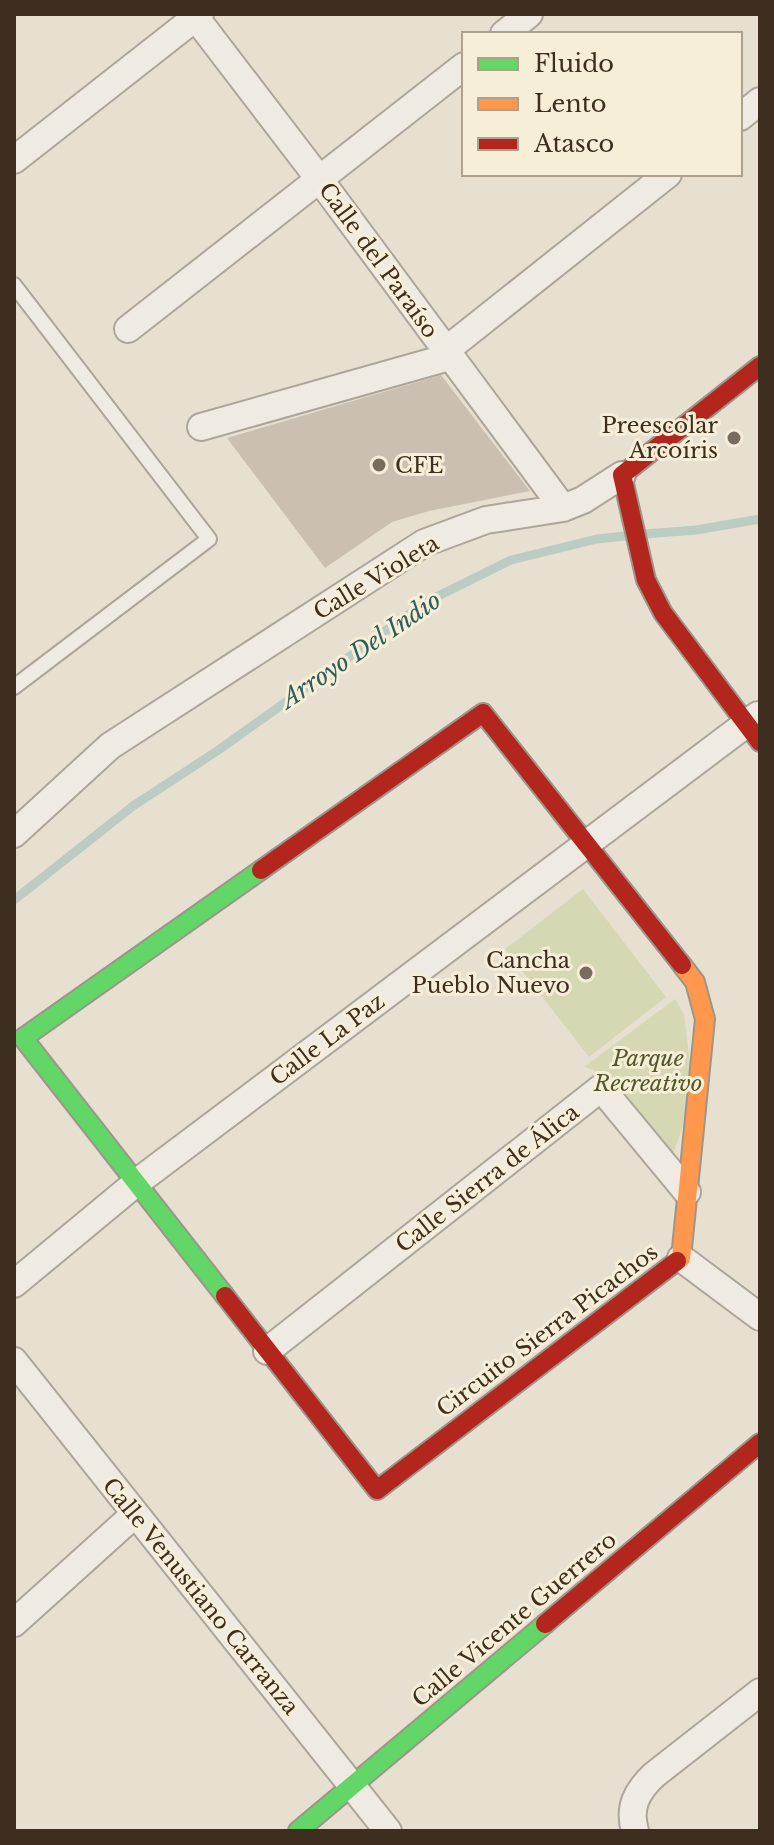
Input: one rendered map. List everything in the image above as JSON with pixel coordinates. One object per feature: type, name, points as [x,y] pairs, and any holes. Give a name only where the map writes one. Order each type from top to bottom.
[{"type":"street","points":[[506,32],[529,14]]},
{"type":"street","points":[[14,160],[197,15]]},
{"type":"street","name":"Calle del Paraíso","points":[[197,15],[563,508]]},
{"type":"street","points":[[128,329],[462,68]]},
{"type":"street","points":[[742,115],[760,101]]},
{"type":"street","points":[[201,427],[447,354],[666,176]]},
{"type":"street","name":"Calle Violeta","points":[[14,834],[110,746],[424,543],[486,520],[563,508],[583,500],[622,475],[760,366]]},
{"type":"street","points":[[622,475],[646,580],[663,613],[755,727]]},
{"type":"street","name":"Circuito Sierra Picachos","points":[[483,713],[695,982],[705,1019],[681,1258],[377,1490],[136,1183],[23,1038],[483,713]]},
{"type":"street","name":"Calle La Paz","points":[[14,1284],[136,1183],[587,844],[755,727]]},
{"type":"street","name":"Calle Sierra de Álica","points":[[267,1351],[601,1088],[687,1192]]},
{"type":"street","points":[[681,1258],[760,1317]]},
{"type":"street","name":"Calle Venustiano Carranza","points":[[14,1361],[388,1831]]},
{"type":"street","name":"Calle Vicente Guerrero","points":[[298,1831],[760,1443]]},
{"type":"street","points":[[14,1623],[135,1514]]},
{"type":"street","points":[[635,1831],[631,1811],[640,1788],[760,1692]]},
{"type":"lane","points":[[14,285],[209,539],[14,687]]},
{"type":"green space","name":"Cancha Pueblo Nuevo","points":[[583,889],[666,997],[589,1057],[505,949]]},
{"type":"green space","name":"Parque Recreativo","points":[[675,999],[684,1014],[690,1063],[688,1111],[671,1160],[594,1070],[584,1067]]},
{"type":"building","name":"CFE","points":[[441,375],[530,491],[429,511],[392,522],[325,568],[227,438]]},
{"type":"waterway","name":"Arroyo Del Indio","points":[[644,534],[696,530],[760,519]]},
{"type":"waterway","name":"Arroyo Del Indio","points":[[14,900],[133,806],[220,749],[426,602],[511,560],[597,539],[625,536]]},
{"type":"traffic: fast","points":[[225,1296],[23,1038],[261,870]]},
{"type":"traffic: fast","points":[[298,1831],[545,1624]]},
{"type":"traffic: slow","points":[[677,1261],[681,1258],[705,1019],[695,982],[682,965]]},
{"type":"traffic: jam","points":[[760,366],[622,475],[646,580],[663,613],[760,742]]},
{"type":"traffic: jam","points":[[483,713],[682,965]]},
{"type":"traffic: jam","points":[[261,870],[483,713]]},
{"type":"traffic: jam","points":[[225,1296],[377,1490],[677,1261]]},
{"type":"traffic: jam","points":[[545,1624],[760,1443]]},
{"type":"place","name":"Preescolar Arcoíris","points":[[734,438]]},
{"type":"place","name":"CFE","points":[[379,465]]},
{"type":"place","name":"Cancha Pueblo Nuevo","points":[[586,973]]}]
